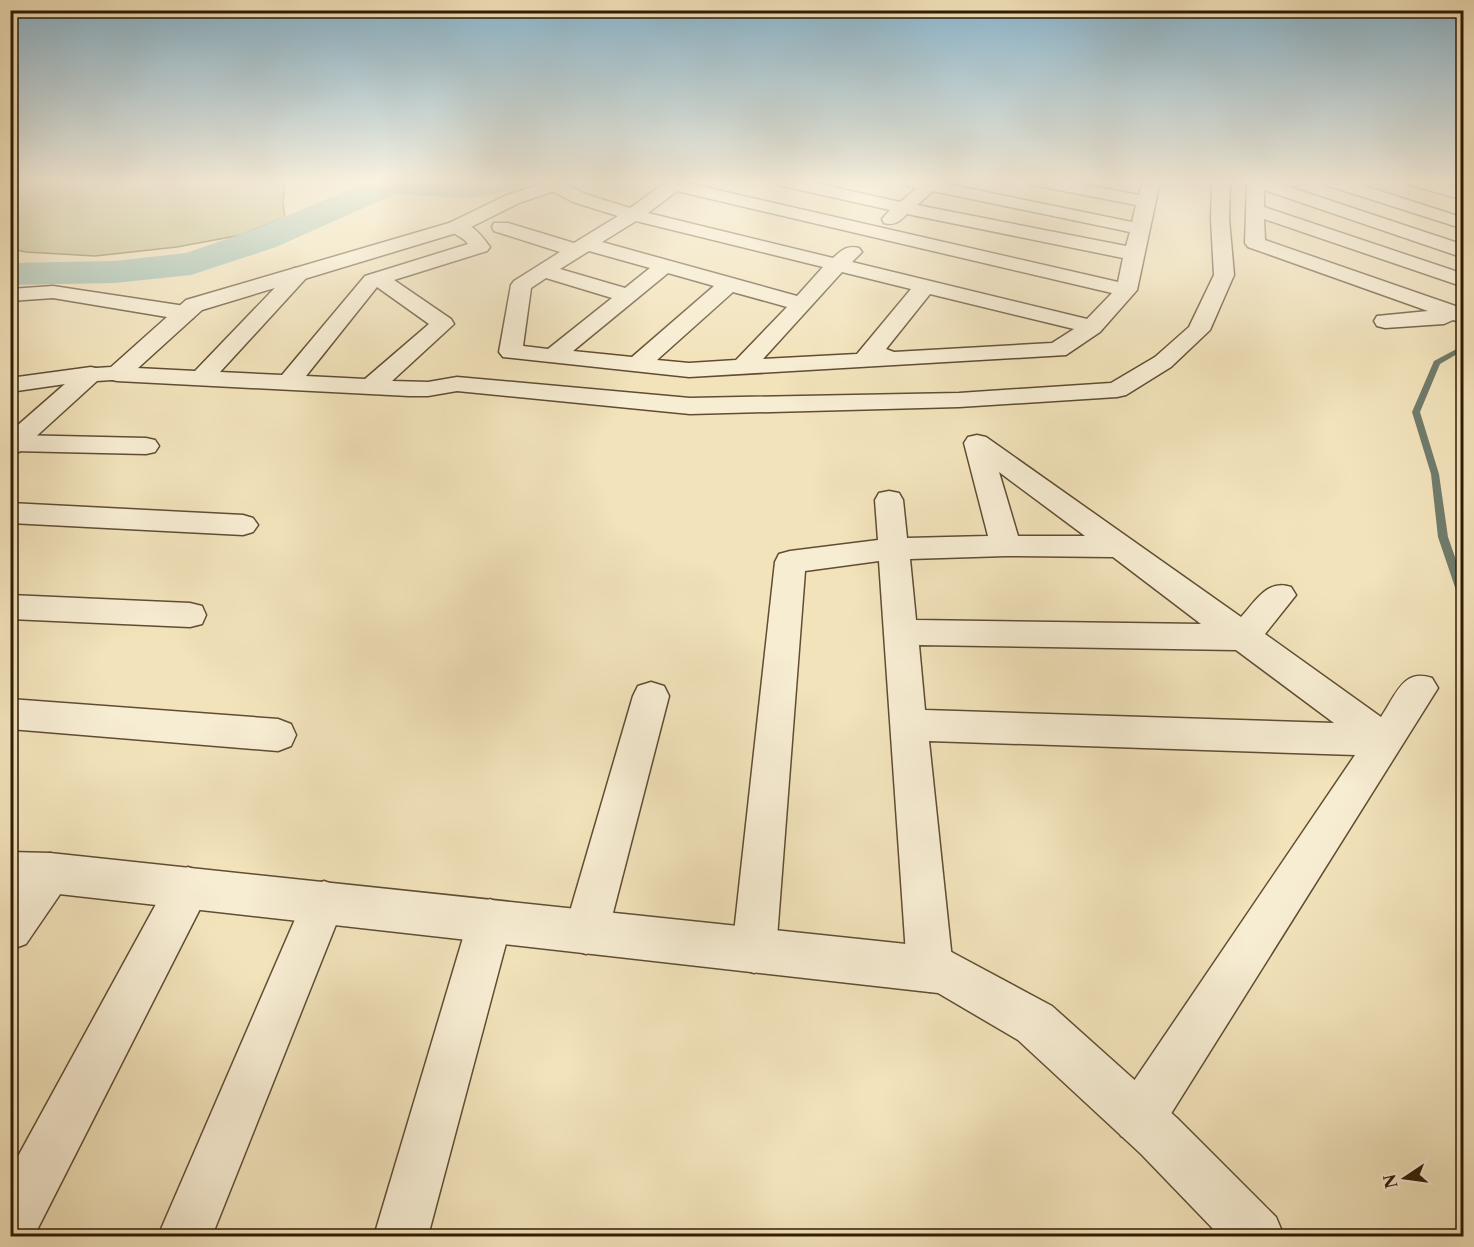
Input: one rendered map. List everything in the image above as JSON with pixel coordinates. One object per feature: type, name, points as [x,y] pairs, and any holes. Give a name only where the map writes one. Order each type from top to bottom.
[{"type":"street","points":[[117,374],[194,305],[414,239]]},
{"type":"street","points":[[288,383],[372,280],[480,247],[475,239]]},
{"type":"street","points":[[550,239],[665,266],[801,304]]},
{"type":"street","points":[[593,239],[521,285],[511,352],[689,370],[1058,350],[1092,327],[1126,290],[1139,239]]},
{"type":"street","points":[[718,239],[925,286],[987,318],[1092,327]]},
{"type":"street","points":[[743,367],[837,265],[867,239]]},
{"type":"street","points":[[907,239],[1126,290]]},
{"type":"street","points":[[1060,239],[1135,254]]},
{"type":"street","points":[[10,385],[91,374],[428,389],[457,384],[690,406],[959,400],[1117,390],[1163,362],[1199,330],[1224,275],[1221,239]]},
{"type":"street","points":[[1255,239],[1255,243],[1464,317]]},
{"type":"street","points":[[1341,239],[1464,281]]},
{"type":"street","points":[[1426,239],[1464,252]]},
{"type":"street","points":[[553,356],[626,295],[665,266]]},
{"type":"street","points":[[543,271],[626,295]]},
{"type":"street","points":[[201,378],[301,272]]},
{"type":"street","points":[[371,387],[443,324],[378,278]]},
{"type":"street","points":[[637,364],[728,285]]},
{"type":"street","points":[[925,286],[867,357],[964,355]]},
{"type":"street","points":[[10,294],[53,292],[185,313]]},
{"type":"street","points":[[1385,321],[1464,317]]},
{"type":"street","points":[[964,355],[987,318]]},
{"type":"street","points":[[12,444],[91,374]]},
{"type":"street","points":[[1006,546],[977,443],[1385,740]]},
{"type":"street","points":[[12,444],[146,446]]},
{"type":"street","points":[[889,500],[930,969]]},
{"type":"street","points":[[10,513],[243,525]]},
{"type":"street","points":[[754,951],[789,562],[894,549],[1006,546],[1119,547]]},
{"type":"street","points":[[901,632],[1243,637],[1280,596]]},
{"type":"street","points":[[10,607],[190,615]]},
{"type":"street","points":[[1139,1118],[1420,688]]},
{"type":"street","points":[[586,932],[651,696]]},
{"type":"street","points":[[10,714],[278,735]]},
{"type":"street","points":[[909,725],[1385,740]]},
{"type":"street","points":[[10,928],[30,872],[324,902],[944,971],[1035,1023],[1139,1118],[1257,1236]]},
{"type":"street","points":[[10,1226],[188,888]]},
{"type":"street","points":[[185,1236],[324,902]]},
{"type":"street","points":[[401,1236],[490,921]]},
{"type":"shaded area","points":[[11,239],[219,239],[177,247],[95,256],[11,249]]},
{"type":"waterway","points":[[10,274],[114,272],[191,264],[262,239]]},
{"type":"waterway","points":[[1464,347],[1437,363],[1416,412],[1435,474],[1443,537],[1464,599]]}]
